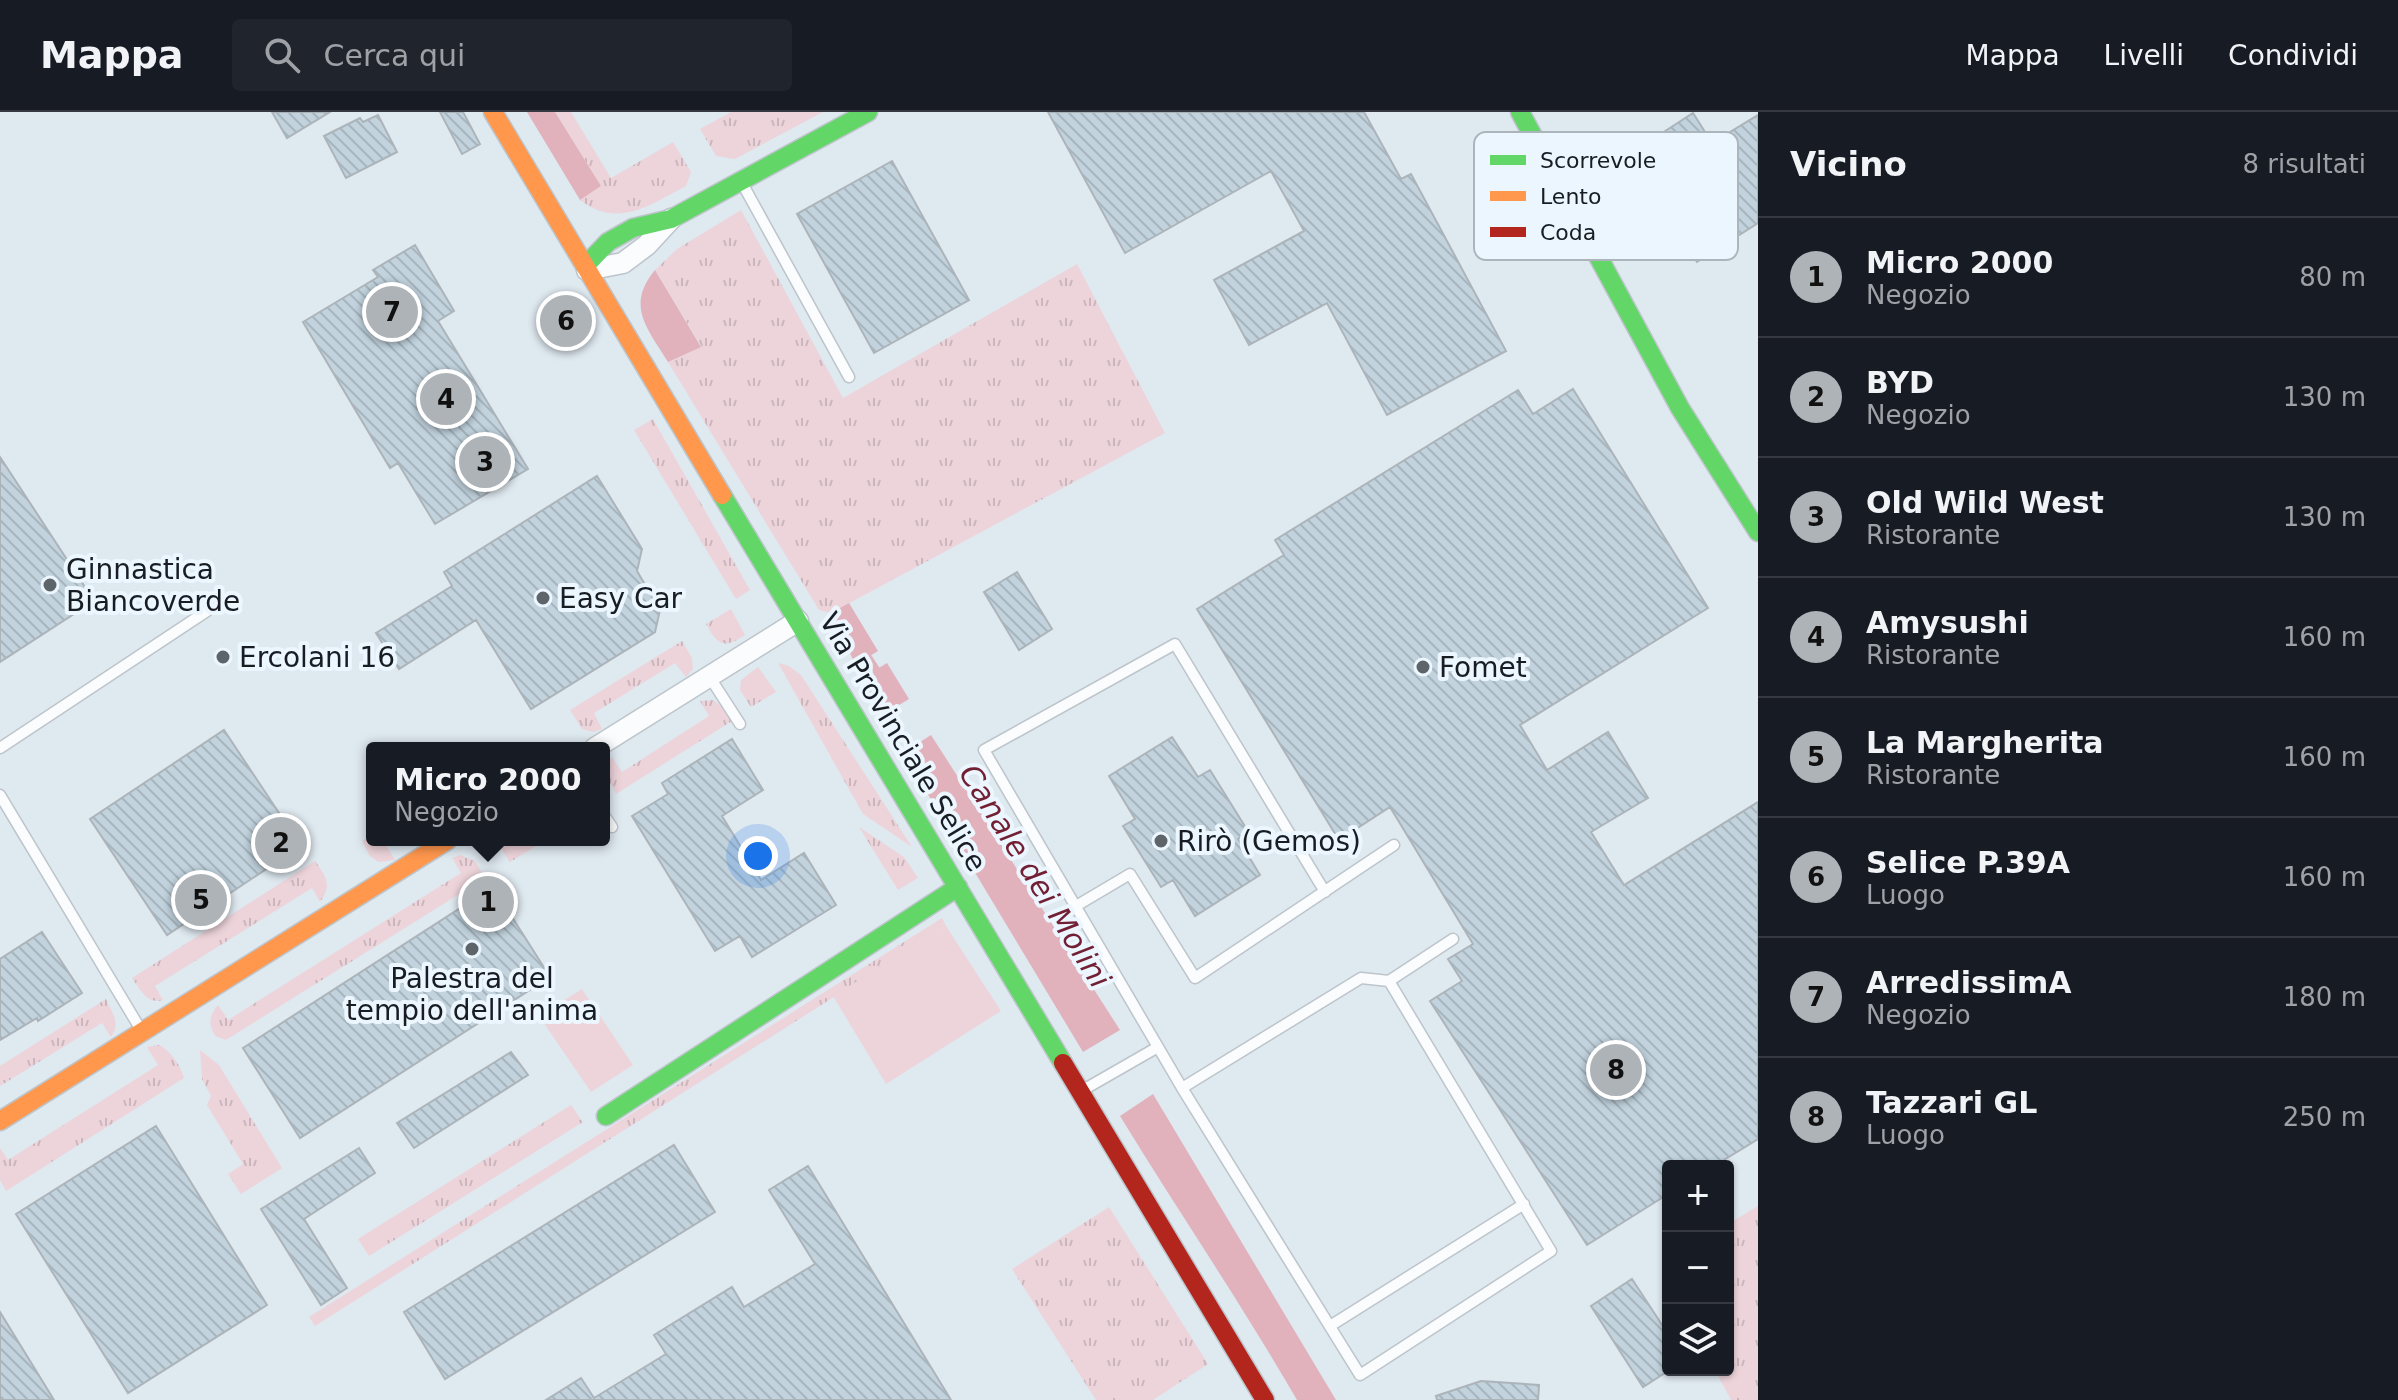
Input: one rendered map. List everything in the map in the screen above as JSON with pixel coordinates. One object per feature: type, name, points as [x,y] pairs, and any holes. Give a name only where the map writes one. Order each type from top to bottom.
[{"type":"street","name":"Via Provinciale Selice","points":[[493,112],[1265,1400]]},
{"type":"street","points":[[586,268],[608,242],[633,228],[671,219],[868,112]]},
{"type":"street","points":[[1520,112],[1531,132]]},
{"type":"street","points":[[586,268],[623,263],[647,245],[671,219]]},
{"type":"street","points":[[567,236],[608,242]]},
{"type":"street","points":[[1600,260],[1680,408],[1758,532]]},
{"type":"street","points":[[609,305],[623,263]]},
{"type":"street","points":[[604,742],[798,621]]},
{"type":"street","points":[[0,1121],[438,846]]},
{"type":"street","points":[[606,1116],[958,887]]},
{"type":"lane","points":[[741,181],[849,377]]},
{"type":"lane","points":[[0,748],[207,611]]},
{"type":"lane","points":[[1325,892],[1175,644],[984,750],[1182,1088],[1360,1375],[1551,1251],[1389,981]]},
{"type":"lane","points":[[709,676],[740,724]]},
{"type":"lane","points":[[0,795],[142,1032]]},
{"type":"lane","points":[[1076,906],[1130,874],[1195,978],[1394,845]]},
{"type":"lane","points":[[1182,1088],[1361,978],[1389,981],[1453,939]]},
{"type":"lane","points":[[1080,1091],[1158,1047]]},
{"type":"lane","points":[[1330,1326],[1524,1204]]},
{"type":"green space","points":[[555,112],[571,112],[611,178],[673,142],[691,172],[686,186],[634,211],[608,213],[594,209],[580,200],[601,186]]},
{"type":"green space","points":[[731,112],[823,112],[735,159],[716,156],[700,129]]},
{"type":"green space","points":[[741,210],[843,398],[1077,264],[1165,433],[831,613],[819,610],[668,362],[701,346],[655,270],[677,249]]},
{"type":"green space","points":[[653,419],[750,590],[736,599],[634,430]]},
{"type":"green space","points":[[731,609],[745,635],[722,643],[706,624]]},
{"type":"green space","points":[[682,641],[692,658],[693,669],[686,677],[675,663],[594,713],[602,729],[593,732],[582,729],[570,710]]},
{"type":"green space","points":[[778,663],[789,666],[801,675],[912,847],[863,814]]},
{"type":"green space","points":[[758,667],[776,692],[751,707],[740,690],[741,680]]},
{"type":"green space","points":[[713,700],[723,707],[732,721],[616,794],[610,783],[612,757],[622,772],[709,716],[700,701]]},
{"type":"green space","points":[[859,827],[904,857],[918,878],[898,890]]},
{"type":"green space","points":[[366,839],[366,846],[387,846],[395,860],[379,862],[370,856],[362,841]]},
{"type":"green space","points":[[499,846],[536,846],[510,862]]},
{"type":"green space","points":[[460,855],[475,861],[485,878],[226,1040],[215,1036],[210,1020],[218,1005],[228,1020],[461,873],[452,858]]},
{"type":"green space","points":[[315,861],[327,885],[320,902],[312,888],[155,986],[163,1000],[148,998],[132,978]]},
{"type":"green space","points":[[942,918],[946,926],[315,1326],[309,1317]]},
{"type":"green space","points":[[946,926],[1001,1011],[886,1084],[833,996]]},
{"type":"green space","points":[[582,989],[633,1065],[591,1092],[539,1016]]},
{"type":"green space","points":[[106,999],[115,1023],[111,1037],[102,1023],[0,1086],[0,1066]]},
{"type":"green space","points":[[159,1045],[174,1059],[184,1078],[6,1191],[0,1180],[0,1148],[8,1160],[158,1065],[147,1047]]},
{"type":"green space","points":[[200,1050],[219,1065],[282,1168],[241,1194],[228,1174],[243,1164],[207,1105],[211,1096],[202,1079]]},
{"type":"green space","points":[[571,1105],[583,1122],[369,1256],[358,1239]]},
{"type":"green space","points":[[1758,1206],[1758,1400],[1731,1400],[1718,1376],[1734,1376],[1734,1220]]},
{"type":"green space","points":[[1109,1207],[1208,1364],[1153,1400],[1096,1400],[1012,1269]]},
{"type":"shaded area","points":[[527,112],[555,112],[601,186],[580,200]]},
{"type":"shaded area","points":[[655,270],[701,347],[668,362],[647,328],[641,306],[646,283]]},
{"type":"shaded area","points":[[849,603],[878,651],[855,665],[831,613]]},
{"type":"shaded area","points":[[887,663],[909,699],[879,717],[862,678]]},
{"type":"shaded area","points":[[931,735],[1120,1030],[1083,1052],[903,753]]},
{"type":"shaded area","points":[[1153,1094],[1336,1400],[1297,1400],[1120,1116]]},
{"type":"building","points":[[272,112],[330,112],[287,138]]},
{"type":"building","points":[[440,112],[463,112],[480,144],[462,154]]},
{"type":"building","points":[[1048,112],[1364,112],[1401,179],[1411,174],[1506,351],[1387,415],[1327,303],[1249,345],[1214,280],[1304,231],[1271,171],[1125,253]]},
{"type":"building","points":[[1693,113],[1705,132],[1664,132]]},
{"type":"building","points":[[378,115],[397,152],[346,178],[324,136],[360,118],[363,122]]},
{"type":"building","points":[[1758,115],[1758,223],[1738,236],[1738,132],[1730,132]]},
{"type":"building","points":[[892,161],[969,300],[874,353],[797,214]]},
{"type":"building","points":[[415,245],[454,311],[438,321],[528,469],[435,524],[398,463],[390,468],[303,322],[378,277],[373,270]]},
{"type":"building","points":[[1573,389],[1708,608],[1520,725],[1547,770],[1608,732],[1648,798],[1591,832],[1624,885],[1758,802],[1758,1139],[1724,1160],[1662,1160],[1662,1198],[1587,1245],[1430,1001],[1462,981],[1448,959],[1473,944],[1390,807],[1339,840],[1197,609],[1284,555],[1275,540],[1518,390],[1533,414]]},
{"type":"building","points":[[0,457],[94,601],[0,662]]},
{"type":"building","name":"Easy Car","points":[[597,476],[642,549],[637,571],[660,610],[655,632],[531,709],[476,620],[399,669],[376,633],[452,586],[444,572]]},
{"type":"building","points":[[1017,572],[1052,629],[1019,650],[984,592]]},
{"type":"building","points":[[224,730],[301,846],[167,935],[90,819]]},
{"type":"building","points":[[1172,737],[1198,777],[1210,770],[1249,833],[1238,839],[1260,875],[1195,916],[1173,880],[1161,887],[1123,826],[1135,819],[1109,776]]},
{"type":"building","points":[[732,739],[763,790],[722,816],[761,880],[804,853],[836,905],[752,957],[740,936],[715,951],[632,816],[668,794],[662,783]]},
{"type":"building","points":[[493,887],[550,977],[300,1138],[243,1048]]},
{"type":"building","points":[[42,932],[82,993],[38,1021],[37,1018],[0,1040],[0,959]]},
{"type":"building","points":[[511,1052],[528,1075],[414,1148],[397,1123]]},
{"type":"building","points":[[156,1126],[267,1305],[128,1393],[16,1214]]},
{"type":"building","points":[[674,1145],[715,1212],[445,1379],[404,1312]]},
{"type":"building","points":[[359,1148],[375,1173],[304,1219],[347,1288],[321,1305],[261,1209]]},
{"type":"building","points":[[808,1166],[951,1400],[546,1400],[581,1378],[594,1398],[666,1354],[654,1335],[732,1287],[744,1307],[815,1264],[769,1190]]},
{"type":"building","points":[[1632,1279],[1662,1325],[1662,1375],[1643,1387],[1591,1306]]},
{"type":"building","points":[[0,1312],[54,1400],[0,1400]]},
{"type":"building","points":[[1481,1381],[1539,1385],[1538,1400],[1437,1400],[1436,1396]]},
{"type":"waterway","name":"Canale dei Molini","points":[[865,652],[880,675]]},
{"type":"traffic: fast","points":[[585,266],[608,242],[633,228],[671,219],[868,112]]},
{"type":"traffic: fast","points":[[1520,112],[1531,132]]},
{"type":"traffic: fast","points":[[1600,260],[1680,408],[1758,532]]},
{"type":"traffic: fast","points":[[722,495],[1063,1063]]},
{"type":"traffic: fast","points":[[606,1116],[958,887]]},
{"type":"traffic: slow","points":[[493,112],[722,495]]},
{"type":"traffic: slow","points":[[0,1121],[438,846]]},
{"type":"traffic: jam","points":[[1063,1063],[1265,1400]]},
{"type":"place","name":"ArredissimA","points":[[392,312]]},
{"type":"place","name":"Selice P.39A","points":[[566,321]]},
{"type":"place","name":"Amysushi","points":[[446,399]]},
{"type":"place","name":"Old Wild West","points":[[485,462]]},
{"type":"place","name":"Ginnastica Biancoverde","points":[[50,585]]},
{"type":"place","name":"Easy Car","points":[[543,598]]},
{"type":"place","name":"Ercolani 16","points":[[223,657]]},
{"type":"place","name":"Fomet","points":[[1423,667]]},
{"type":"place","name":"Rirò (Gemos)","points":[[1161,841]]},
{"type":"place","name":"BYD","points":[[281,843]]},
{"type":"place","name":"La Margherita","points":[[201,900]]},
{"type":"place","name":"Micro 2000","points":[[488,902]]},
{"type":"place","name":"Palestra del tempio dell'anima","points":[[472,949]]},
{"type":"place","name":"Tazzari GL","points":[[1616,1070]]}]
